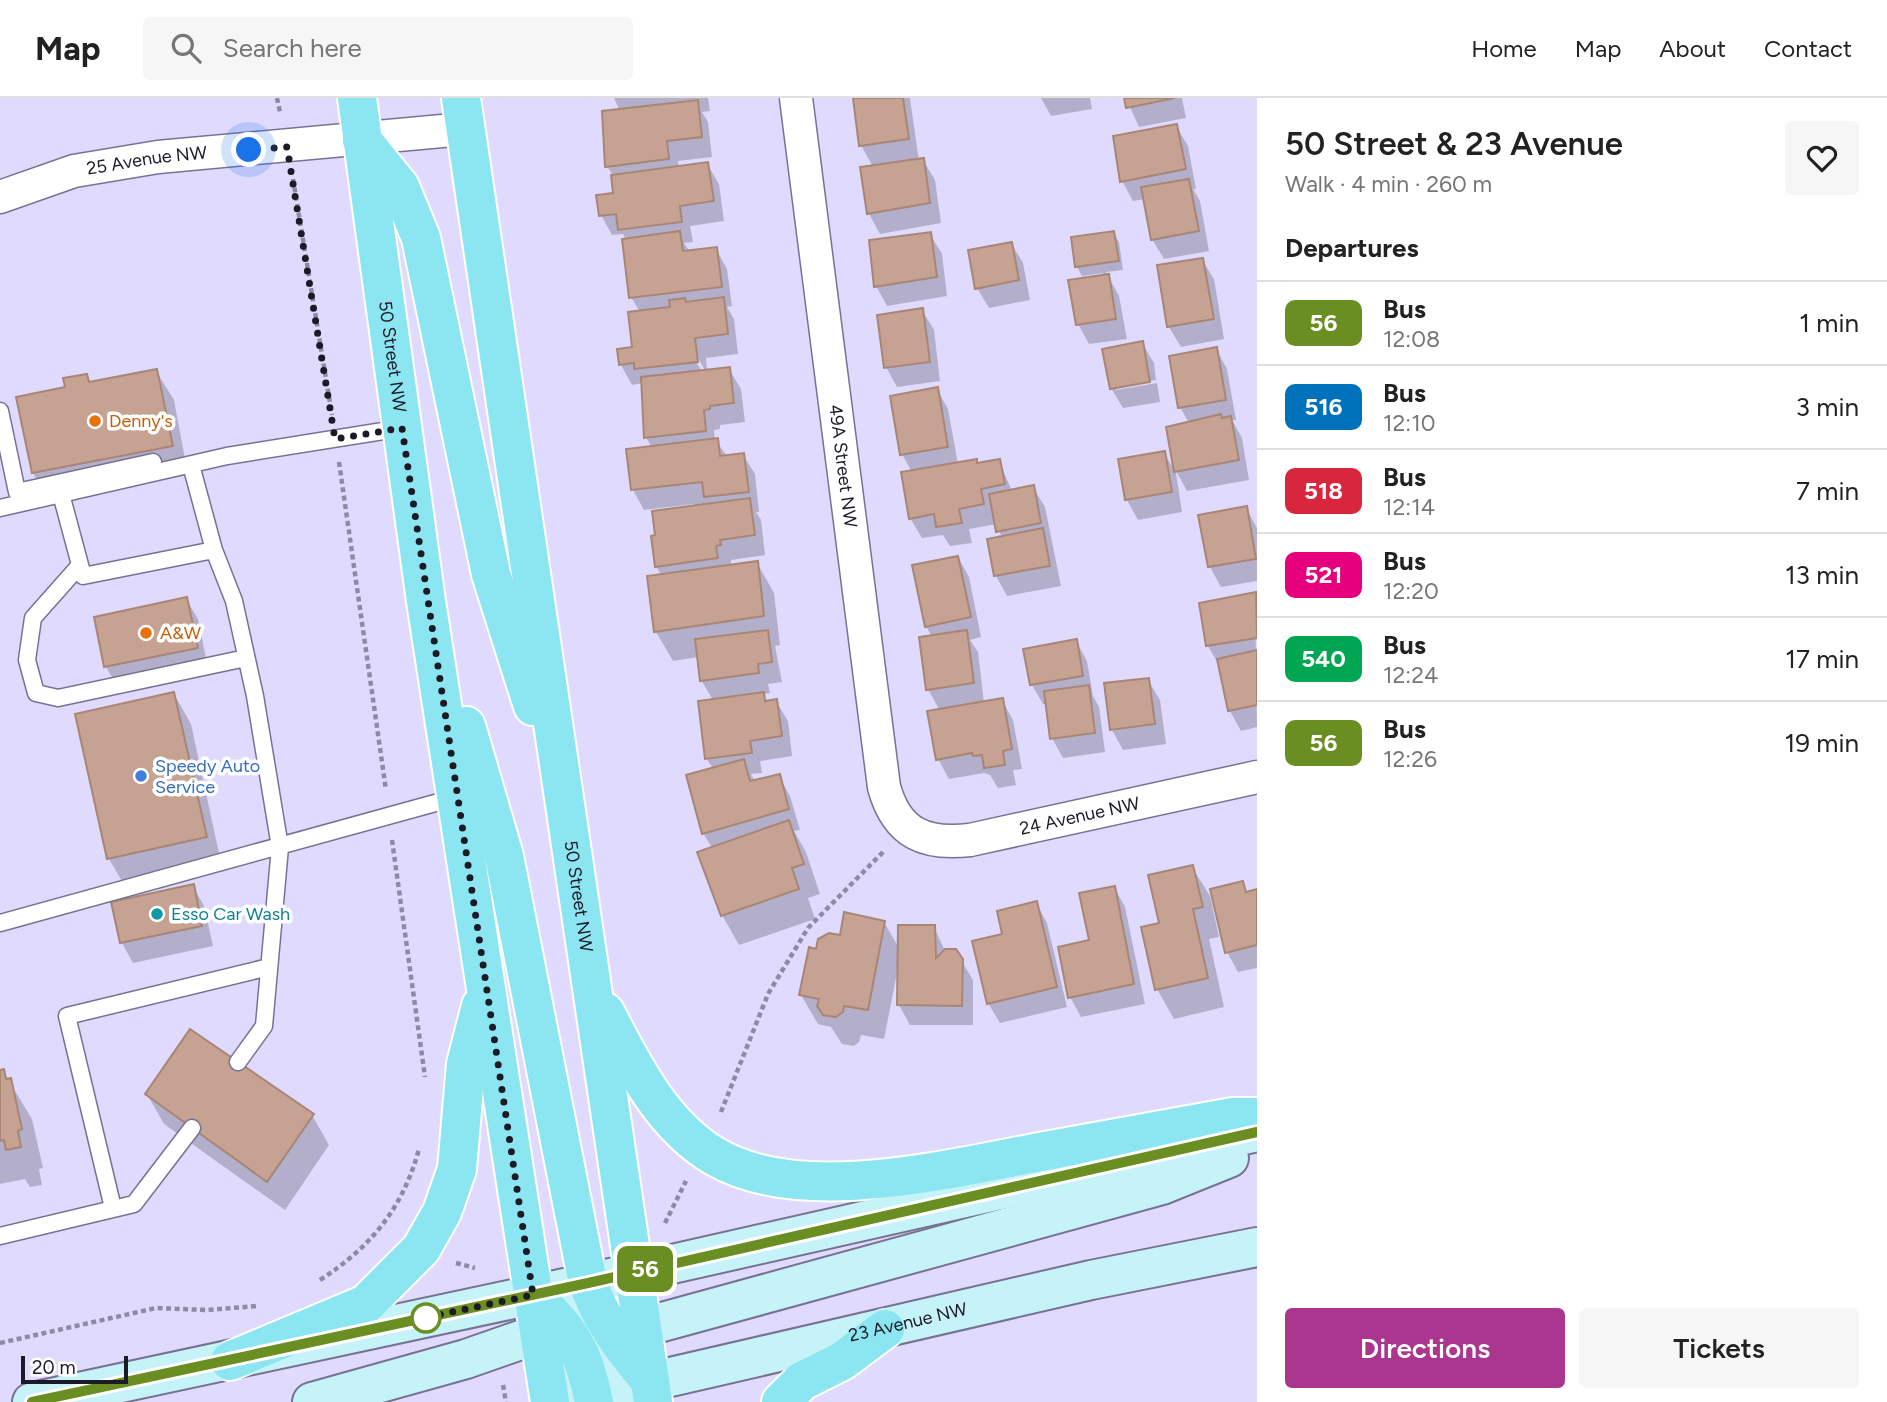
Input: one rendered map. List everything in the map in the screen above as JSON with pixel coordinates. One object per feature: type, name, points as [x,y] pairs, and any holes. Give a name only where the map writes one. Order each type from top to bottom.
[{"type":"main road","name":"50 Street NW","points":[[357,98],[425,591],[533,1295],[573,1314],[552,1402]]},
{"type":"main road","name":"50 Street NW","points":[[462,114],[635,1271],[631,1335],[652,1391]]},
{"type":"main road","points":[[362,139],[400,187],[421,238],[491,574],[506,628],[562,788]]},
{"type":"main road","points":[[425,591],[505,856],[584,1393]]},
{"type":"main road","points":[[591,985],[636,1071],[669,1116],[719,1158],[772,1176],[836,1182],[913,1175],[1233,1117],[1257,1117]]},
{"type":"main road","points":[[230,1361],[366,1304],[421,1250],[442,1212],[457,1169],[466,1064],[485,991]]},
{"type":"main road","points":[[312,1402],[467,1359],[573,1314],[635,1271],[1257,1132]]},
{"type":"main road","points":[[552,1402],[584,1393],[631,1335],[1162,1185],[1257,1147]]},
{"type":"main road","name":"23 Avenue NW","points":[[584,1393],[652,1391],[885,1329],[1091,1280],[1257,1247]]},
{"type":"main road","points":[[32,1402],[533,1295],[573,1314],[631,1335]]},
{"type":"main road","points":[[781,1402],[802,1381],[842,1361],[885,1329]]},
{"type":"street","name":"49A Street NW","points":[[796,98],[884,787],[888,803],[907,827]]},
{"type":"street","name":"25 Avenue NW","points":[[0,197],[74,171],[158,156],[362,139],[462,114]]},
{"type":"street","name":"24 Avenue NW","points":[[907,827],[916,835],[932,841],[971,840],[1257,777]]},
{"type":"lane","points":[[0,411],[18,492],[169,458],[211,460]]},
{"type":"lane","points":[[0,508],[211,460],[402,428]]},
{"type":"lane","points":[[191,464],[214,550],[234,601],[281,848],[264,1026],[238,1062]]},
{"type":"lane","points":[[61,494],[83,576],[214,550]]},
{"type":"lane","points":[[80,565],[33,618],[27,660],[36,693],[58,698],[246,658]]},
{"type":"lane","points":[[0,923],[281,848],[458,797]]},
{"type":"lane","points":[[113,1208],[67,1016],[270,967]]},
{"type":"lane","points":[[0,1236],[134,1204],[192,1128]]},
{"type":"path","points":[[277,98],[335,439],[420,1027],[424,1090]]},
{"type":"path","points":[[721,1112],[768,994],[808,928],[907,827]]},
{"type":"path","points":[[313,1285],[345,1264],[382,1226],[408,1186],[420,1138]]},
{"type":"path","points":[[662,1228],[688,1178]]},
{"type":"path","points":[[446,1259],[466,1267],[486,1267]]},
{"type":"path","points":[[0,1343],[156,1308],[207,1310],[267,1303]]},
{"type":"building","points":[[853,98],[903,98],[909,139],[859,146]]},
{"type":"building","points":[[1124,98],[1175,98],[1126,108]]},
{"type":"building","points":[[698,100],[702,137],[667,141],[669,159],[605,167],[602,111]]},
{"type":"building","points":[[1177,124],[1186,169],[1120,182],[1113,136]]},
{"type":"building","points":[[924,158],[930,203],[867,214],[860,167]]},
{"type":"building","points":[[708,162],[714,201],[680,206],[682,222],[618,230],[616,214],[599,216],[596,195],[613,193],[611,175]]},
{"type":"building","points":[[1189,179],[1199,231],[1151,240],[1141,187]]},
{"type":"building","points":[[680,231],[683,251],[717,247],[722,287],[629,298],[622,239]]},
{"type":"building","points":[[1114,231],[1119,261],[1075,267],[1071,237]]},
{"type":"building","points":[[931,232],[937,277],[874,287],[869,240]]},
{"type":"building","points":[[1012,242],[1019,280],[975,289],[968,250]]},
{"type":"building","points":[[1203,258],[1214,319],[1167,327],[1157,265]]},
{"type":"building","points":[[1109,274],[1116,319],[1076,325],[1068,280]]},
{"type":"building","points":[[724,297],[728,334],[695,338],[698,362],[634,369],[634,363],[619,365],[617,349],[632,347],[628,312],[670,307],[669,300],[685,298],[686,302]]},
{"type":"building","points":[[923,308],[930,362],[884,368],[877,315]]},
{"type":"building","points":[[1143,341],[1150,382],[1110,389],[1102,349]]},
{"type":"building","points":[[1217,347],[1226,400],[1178,408],[1169,356]]},
{"type":"building","points":[[730,367],[734,403],[710,406],[710,409],[704,410],[706,431],[644,438],[641,377]]},
{"type":"building","name":"Denny's","points":[[157,369],[173,446],[32,473],[16,397],[65,387],[63,378],[87,374],[89,382]]},
{"type":"building","points":[[938,387],[948,447],[900,455],[890,396]]},
{"type":"building","points":[[1221,414],[1222,418],[1231,416],[1239,460],[1174,472],[1166,427]]},
{"type":"building","points":[[718,438],[720,456],[744,453],[749,492],[704,497],[702,482],[631,490],[626,449]]},
{"type":"building","points":[[1165,451],[1172,492],[1125,500],[1118,459]]},
{"type":"building","points":[[977,459],[977,463],[1000,459],[1005,484],[981,489],[984,504],[959,509],[962,523],[936,527],[934,514],[909,519],[901,472]]},
{"type":"building","points":[[1034,485],[1041,523],[996,532],[989,494]]},
{"type":"building","points":[[750,498],[755,535],[720,540],[721,545],[716,546],[718,558],[655,567],[651,536],[655,535],[652,511]]},
{"type":"building","points":[[1247,506],[1256,559],[1208,567],[1198,515]]},
{"type":"building","points":[[1043,528],[1050,566],[994,576],[987,539]]},
{"type":"building","points":[[958,556],[971,617],[925,627],[912,565]]},
{"type":"building","points":[[758,561],[764,616],[654,632],[647,576]]},
{"type":"building","points":[[1256,592],[1257,638],[1206,646],[1199,603]]},
{"type":"building","name":"A&W","points":[[187,597],[198,648],[104,667],[94,617]]},
{"type":"building","points":[[768,630],[772,662],[758,664],[759,673],[700,681],[695,639]]},
{"type":"building","points":[[967,630],[974,683],[926,690],[919,637]]},
{"type":"building","points":[[1077,639],[1083,676],[1030,685],[1023,649]]},
{"type":"building","points":[[1257,650],[1257,705],[1228,711],[1217,659]]},
{"type":"building","points":[[1149,678],[1155,724],[1110,730],[1104,683]]},
{"type":"building","points":[[1089,685],[1095,733],[1050,739],[1044,691]]},
{"type":"building","name":"Speedy Auto Service","points":[[174,692],[207,837],[107,859],[75,714]]},
{"type":"building","points":[[764,692],[765,701],[777,699],[782,736],[750,741],[752,753],[705,759],[698,701]]},
{"type":"building","points":[[1003,698],[1012,749],[1003,751],[1005,765],[984,768],[982,755],[973,756],[972,753],[936,760],[927,711]]},
{"type":"building","points":[[744,759],[750,781],[780,774],[789,809],[702,834],[686,775]]},
{"type":"building","points":[[789,820],[804,864],[792,868],[799,889],[721,916],[697,852]]},
{"type":"building","points":[[1193,865],[1203,907],[1193,909],[1208,978],[1155,990],[1141,927],[1159,923],[1148,875]]},
{"type":"building","points":[[1243,881],[1246,892],[1257,889],[1257,945],[1225,953],[1210,889]]},
{"type":"building","name":"Esso Car Wash","points":[[194,884],[202,926],[120,943],[111,902]]},
{"type":"building","points":[[1115,886],[1134,984],[1068,998],[1058,947],[1089,940],[1079,893]]},
{"type":"building","points":[[1037,901],[1057,987],[987,1004],[972,941],[1002,934],[997,911]]},
{"type":"building","points":[[844,912],[885,921],[868,1010],[844,1006],[843,1012],[836,1017],[823,1015],[817,1006],[819,999],[799,995],[809,947],[816,949],[818,939],[829,933],[840,935]]},
{"type":"building","points":[[898,925],[935,925],[936,958],[945,949],[956,949],[963,959],[962,1006],[897,1005]]},
{"type":"building","points":[[190,1029],[314,1114],[267,1182],[145,1094]]},
{"type":"building","points":[[4,1069],[6,1079],[11,1078],[22,1129],[18,1131],[21,1147],[6,1150],[4,1140],[0,1141],[0,1070]]},
{"type":"bus line","name":"56","points":[[32,1402],[588,1283],[1257,1132]]},
{"type":"place","name":"Denny's","points":[[95,421]]},
{"type":"place","name":"A&W","points":[[146,633]]},
{"type":"place","name":"Speedy Auto Service","points":[[141,776]]},
{"type":"place","name":"Esso Car Wash","points":[[157,914]]},
{"type":"route","points":[[249,150],[287,147],[335,439],[402,428],[426,601],[458,797],[485,991],[533,1295],[414,1320],[426,1318]]}]
